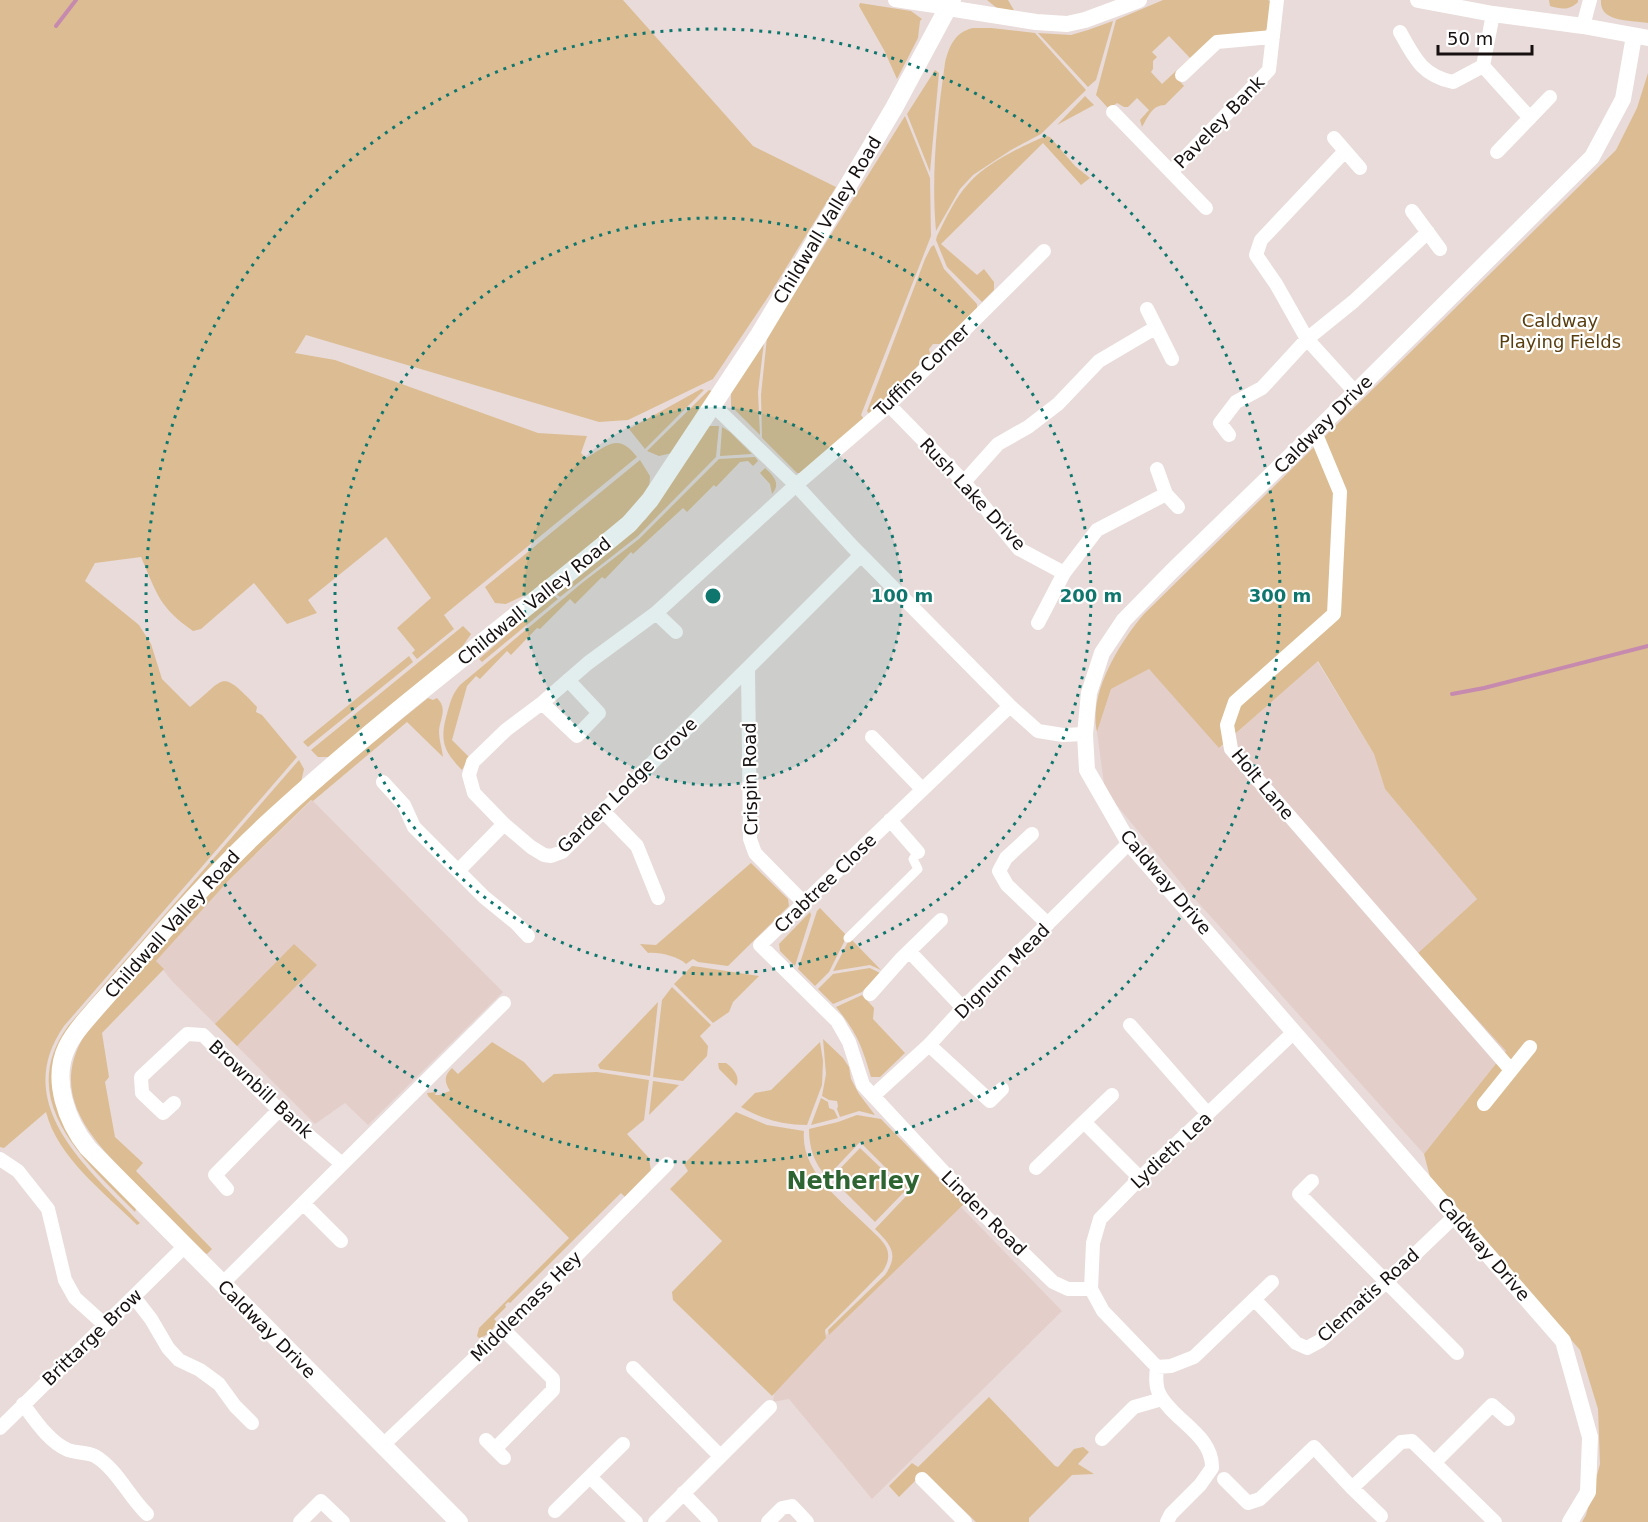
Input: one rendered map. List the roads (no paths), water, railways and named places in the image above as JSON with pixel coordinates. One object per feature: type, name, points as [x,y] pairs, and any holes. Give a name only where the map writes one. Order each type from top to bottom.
[{"type":"main road","name":"Childwall Valley Road","points":[[76,1134],[64,1103],[61,1082],[62,1062],[67,1047],[79,1028],[156,939],[221,868],[322,774],[629,524],[650,501],[792,280],[894,108],[950,4]]},
{"type":"main road","name":"Caldway Drive","points":[[76,1134],[459,1522]]},
{"type":"street","points":[[895,0],[950,4],[1001,16],[1053,24],[1085,20],[1135,1]]},
{"type":"street","points":[[980,0],[1001,16]]},
{"type":"street","name":"Paveley Bank","points":[[1171,172],[1269,70],[1277,0]]},
{"type":"street","points":[[1418,0],[1641,37]]},
{"type":"street","points":[[1583,26],[1590,0]]},
{"type":"street","points":[[1484,66],[1493,14]]},
{"type":"street","points":[[1400,32],[1418,64],[1437,78],[1454,82],[1484,66]]},
{"type":"street","points":[[1182,75],[1217,42],[1273,37]]},
{"type":"street","name":"Caldway Drive","points":[[1570,1522],[1588,1492],[1590,1437],[1563,1341],[1129,843],[1087,770],[1085,734],[1089,693],[1102,653],[1124,620],[1592,157],[1623,99],[1641,37]]},
{"type":"street","points":[[1484,66],[1530,118]]},
{"type":"street","points":[[1497,152],[1550,98]]},
{"type":"street","points":[[1113,112],[1206,208]]},
{"type":"street","points":[[1334,138],[1360,168]]},
{"type":"street","points":[[1345,151],[1261,240],[1256,255],[1276,284],[1307,339],[1355,392]]},
{"type":"street","points":[[1412,211],[1440,249]]},
{"type":"street","points":[[1229,435],[1220,423],[1236,402],[1262,388],[1307,339],[1354,301],[1428,232]]},
{"type":"street","name":"Tuffins Corner","points":[[796,485],[889,405],[1044,251]]},
{"type":"street","points":[[1147,309],[1172,359]]},
{"type":"street","points":[[964,482],[998,444],[1028,428],[1058,404],[1099,361],[1155,328]]},
{"type":"street","points":[[713,405],[796,485],[861,555],[1010,706],[1038,731],[1063,735],[1085,734]]},
{"type":"street","name":"Rush Lake Drive","points":[[889,405],[964,482],[1020,549],[1064,573]]},
{"type":"street","name":"Holt Lane","points":[[1316,432],[1340,492],[1334,614],[1235,702],[1227,724],[1232,749],[1511,1070]]},
{"type":"street","points":[[1157,469],[1166,494],[1178,507]]},
{"type":"street","name":"Garden Lodge Grove","points":[[796,485],[656,613],[588,663],[542,703],[506,730],[473,762],[469,775],[474,793],[504,824],[531,847],[544,855],[551,856],[562,852],[861,555]]},
{"type":"street","points":[[1038,623],[1064,573],[1097,530],[1166,494]]},
{"type":"street","points":[[656,613],[676,632]]},
{"type":"street","name":"Crispin Road","points":[[748,668],[750,839],[755,853],[805,904]]},
{"type":"street","points":[[542,703],[577,736],[598,713],[568,680]]},
{"type":"street","name":"Crabtree Close","points":[[760,945],[1010,706]]},
{"type":"street","points":[[872,737],[922,789]]},
{"type":"street","points":[[383,782],[404,805],[414,827],[484,897],[528,936]]},
{"type":"street","points":[[603,811],[637,846],[658,898]]},
{"type":"street","name":"Crabtree Close","points":[[848,938],[918,869],[913,859],[918,852],[890,820]]},
{"type":"street","points":[[458,871],[504,824]]},
{"type":"street","points":[[1032,834],[1006,858],[999,871],[1007,885],[1048,924]]},
{"type":"street","name":"Dignum Mead","points":[[873,1096],[929,1045],[963,1008],[1129,843]]},
{"type":"street","points":[[870,994],[909,951],[942,920]]},
{"type":"street","name":"Linden Road","points":[[760,945],[837,1021],[849,1042],[863,1085],[980,1211],[1053,1282],[1068,1289],[1090,1289]]},
{"type":"street","points":[[909,951],[963,1008]]},
{"type":"street","points":[[222,1284],[504,1003]]},
{"type":"street","points":[[1130,1025],[1208,1114]]},
{"type":"street","name":"Lydieth Lea","points":[[1090,1289],[1093,1243],[1100,1219],[1294,1032]]},
{"type":"street","name":"Brownbill Bank","points":[[174,1103],[163,1113],[142,1093],[141,1077],[187,1034],[203,1035],[279,1110],[342,1164]]},
{"type":"street","points":[[929,1045],[990,1101],[1002,1089]]},
{"type":"street","points":[[1484,1104],[1530,1047]]},
{"type":"street","points":[[1036,1168],[1112,1095]]},
{"type":"street","points":[[228,1189],[215,1175],[279,1110]]},
{"type":"street","points":[[1084,1122],[1140,1178]]},
{"type":"street","points":[[0,1159],[18,1171],[48,1209],[65,1280],[75,1298],[105,1325]]},
{"type":"street","name":"Middlemass Hey","points":[[382,1446],[504,1330],[667,1164]]},
{"type":"street","points":[[1312,1181],[1299,1194],[1457,1353]]},
{"type":"street","points":[[304,1204],[341,1242]]},
{"type":"street","name":"Clematis Road","points":[[1254,1299],[1296,1343],[1307,1348],[1320,1341],[1455,1216]]},
{"type":"street","name":"Brittarge Brow","points":[[2,1423],[185,1246]]},
{"type":"street","points":[[1157,1367],[1172,1366],[1194,1357],[1272,1281]]},
{"type":"street","points":[[1090,1289],[1103,1311],[1157,1367],[1158,1389],[1162,1399],[1210,1452],[1212,1468],[1200,1485],[1171,1514],[1167,1522]]},
{"type":"street","points":[[134,1297],[179,1360],[200,1370],[219,1384],[252,1424]]},
{"type":"street","points":[[495,1449],[553,1390],[553,1379],[504,1330]]},
{"type":"street","points":[[633,1368],[720,1456]]},
{"type":"street","points":[[1102,1438],[1134,1407],[1162,1399]]},
{"type":"street","points":[[23,1404],[50,1438],[68,1450],[93,1455],[109,1468],[147,1514]]},
{"type":"street","points":[[1435,1462],[1492,1405],[1508,1419]]},
{"type":"street","points":[[655,1522],[770,1407]]},
{"type":"street","points":[[1352,1488],[1401,1442],[1412,1442],[1495,1522]]},
{"type":"street","points":[[555,1510],[623,1444]]},
{"type":"street","points":[[1224,1479],[1248,1503],[1260,1499],[1314,1446],[1381,1516]]},
{"type":"street","points":[[590,1477],[636,1522]]},
{"type":"street","points":[[922,1479],[965,1522]]},
{"type":"street","points":[[682,1493],[711,1522]]},
{"type":"street","points":[[300,1522],[321,1501],[343,1522]]},
{"type":"street","points":[[768,1522],[782,1508],[792,1506],[807,1522]]},
{"type":"waterway","points":[[56,26],[76,0]]},
{"type":"waterway","points":[[1452,694],[1648,646]]},
{"type":"district","name":"Netherley","points":[[853,1181]]},
{"type":"park label","name":"Caldway Playing Fields","points":[[1560,330]]}]
